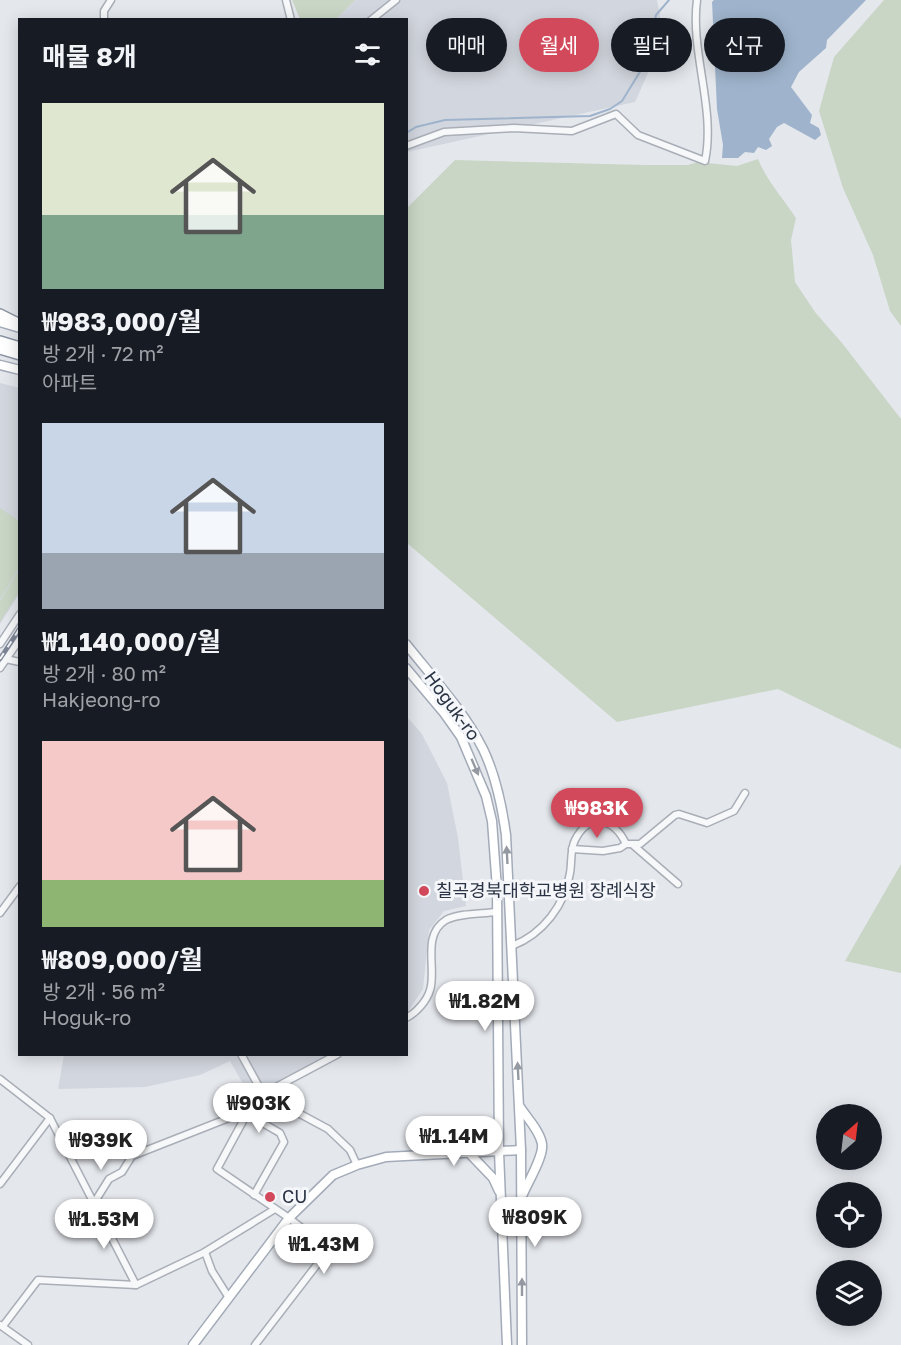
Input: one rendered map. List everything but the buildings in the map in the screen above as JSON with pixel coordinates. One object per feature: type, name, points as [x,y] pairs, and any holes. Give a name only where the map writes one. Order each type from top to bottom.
[{"type":"highway","points":[[0,314],[18,325]]},
{"type":"highway","points":[[0,341],[18,346]]},
{"type":"highway","points":[[0,349],[18,354]]},
{"type":"main road","points":[[0,322],[18,326]]},
{"type":"main road","points":[[0,365],[18,370]]},
{"type":"main road","name":"Hoguk-ro","points":[[408,647],[468,722],[484,751],[501,802],[506,835],[521,1150],[522,1345]]},
{"type":"main road","name":"Hoguk-ro","points":[[408,670],[444,712],[461,737],[486,796],[492,821],[496,912],[499,1152],[507,1345]]},
{"type":"main road","points":[[519,1106],[537,1132],[543,1146],[521,1198]]},
{"type":"main road","points":[[193,1345],[289,1218],[333,1175],[386,1157],[521,1150]]},
{"type":"main road","points":[[470,1154],[493,1179],[498,1187],[501,1203]]},
{"type":"street","points":[[104,18],[104,12],[111,0]]},
{"type":"street","points":[[286,0],[290,18]]},
{"type":"street","points":[[374,18],[396,0]]},
{"type":"street","points":[[408,145],[444,132],[514,128],[572,131],[616,114],[638,135],[705,160],[707,128],[697,0]]},
{"type":"street","points":[[0,644],[18,617]]},
{"type":"street","points":[[0,668],[3,658],[18,641]]},
{"type":"street","points":[[3,658],[18,662]]},
{"type":"street","points":[[572,849],[603,851],[629,844],[640,844],[679,814],[706,823],[734,812],[745,793]]},
{"type":"street","points":[[512,946],[526,941],[540,931],[549,920],[566,889],[575,841],[585,826],[594,821],[605,822],[615,827],[629,844],[678,884]]},
{"type":"street","points":[[0,913],[18,889]]},
{"type":"street","points":[[408,1017],[415,1013],[430,990],[434,934],[444,921],[453,917],[496,912]]},
{"type":"street","points":[[242,1056],[263,1094],[328,1129],[350,1150],[357,1165]]},
{"type":"street","points":[[266,1345],[257,1342],[329,1249],[218,1169],[248,1112],[263,1094],[334,1056]]},
{"type":"street","points":[[0,1079],[50,1118],[136,1285]]},
{"type":"street","points":[[248,1112],[280,1132],[284,1142],[254,1195]]},
{"type":"street","points":[[94,1203],[109,1179],[122,1172],[132,1156],[248,1112]]},
{"type":"street","points":[[0,1184],[50,1118]]},
{"type":"street","points":[[28,1345],[1,1325],[38,1280],[136,1285],[205,1252],[275,1209]]},
{"type":"street","points":[[205,1252],[212,1271],[229,1298]]},
{"type":"shaded area","points":[[355,0],[657,0],[660,18],[611,18],[611,72],[648,72],[635,102],[408,152],[408,18],[337,18]]},
{"type":"shaded area","points":[[0,383],[18,388],[18,596],[0,624]]},
{"type":"shaded area","points":[[408,718],[422,734],[447,783],[458,838],[466,906],[444,911],[429,930],[423,989],[408,1012]]},
{"type":"shaded area","points":[[64,1056],[326,1056],[250,1096],[230,1061],[200,1075],[145,1087],[58,1089]]},
{"type":"green space","points":[[292,0],[355,0],[337,18],[300,18]]},
{"type":"green space","points":[[884,0],[901,0],[901,326],[890,311],[873,255],[843,188],[819,111],[834,57]]},
{"type":"green space","points":[[758,159],[796,218],[791,240],[795,282],[815,312],[901,419],[901,749],[778,689],[617,722],[408,544],[408,207],[455,160],[645,165],[688,165],[698,162],[737,166]]},
{"type":"green space","points":[[0,508],[18,520],[18,570],[0,599]]},
{"type":"green space","points":[[18,572],[18,594],[0,622],[0,601]]},
{"type":"green space","points":[[901,864],[901,973],[845,961]]},
{"type":"water","points":[[714,0],[866,0],[827,40],[826,48],[799,72],[791,87],[812,115],[810,123],[819,128],[821,135],[815,140],[784,123],[777,127],[769,139],[772,146],[766,150],[758,147],[754,153],[745,152],[738,158],[722,158],[723,145],[717,109],[715,72],[785,72],[785,18],[713,18],[712,2]]},
{"type":"waterway","points":[[408,132],[416,127],[445,120],[590,116],[610,109],[622,101],[646,62],[656,15],[669,0]]},
{"type":"railway","points":[[0,659],[18,631]]},
{"type":"place","name":"칠곡경북대학교병원 장례식장","points":[[424,891]]},
{"type":"place","name":"CU","points":[[270,1197]]}]
